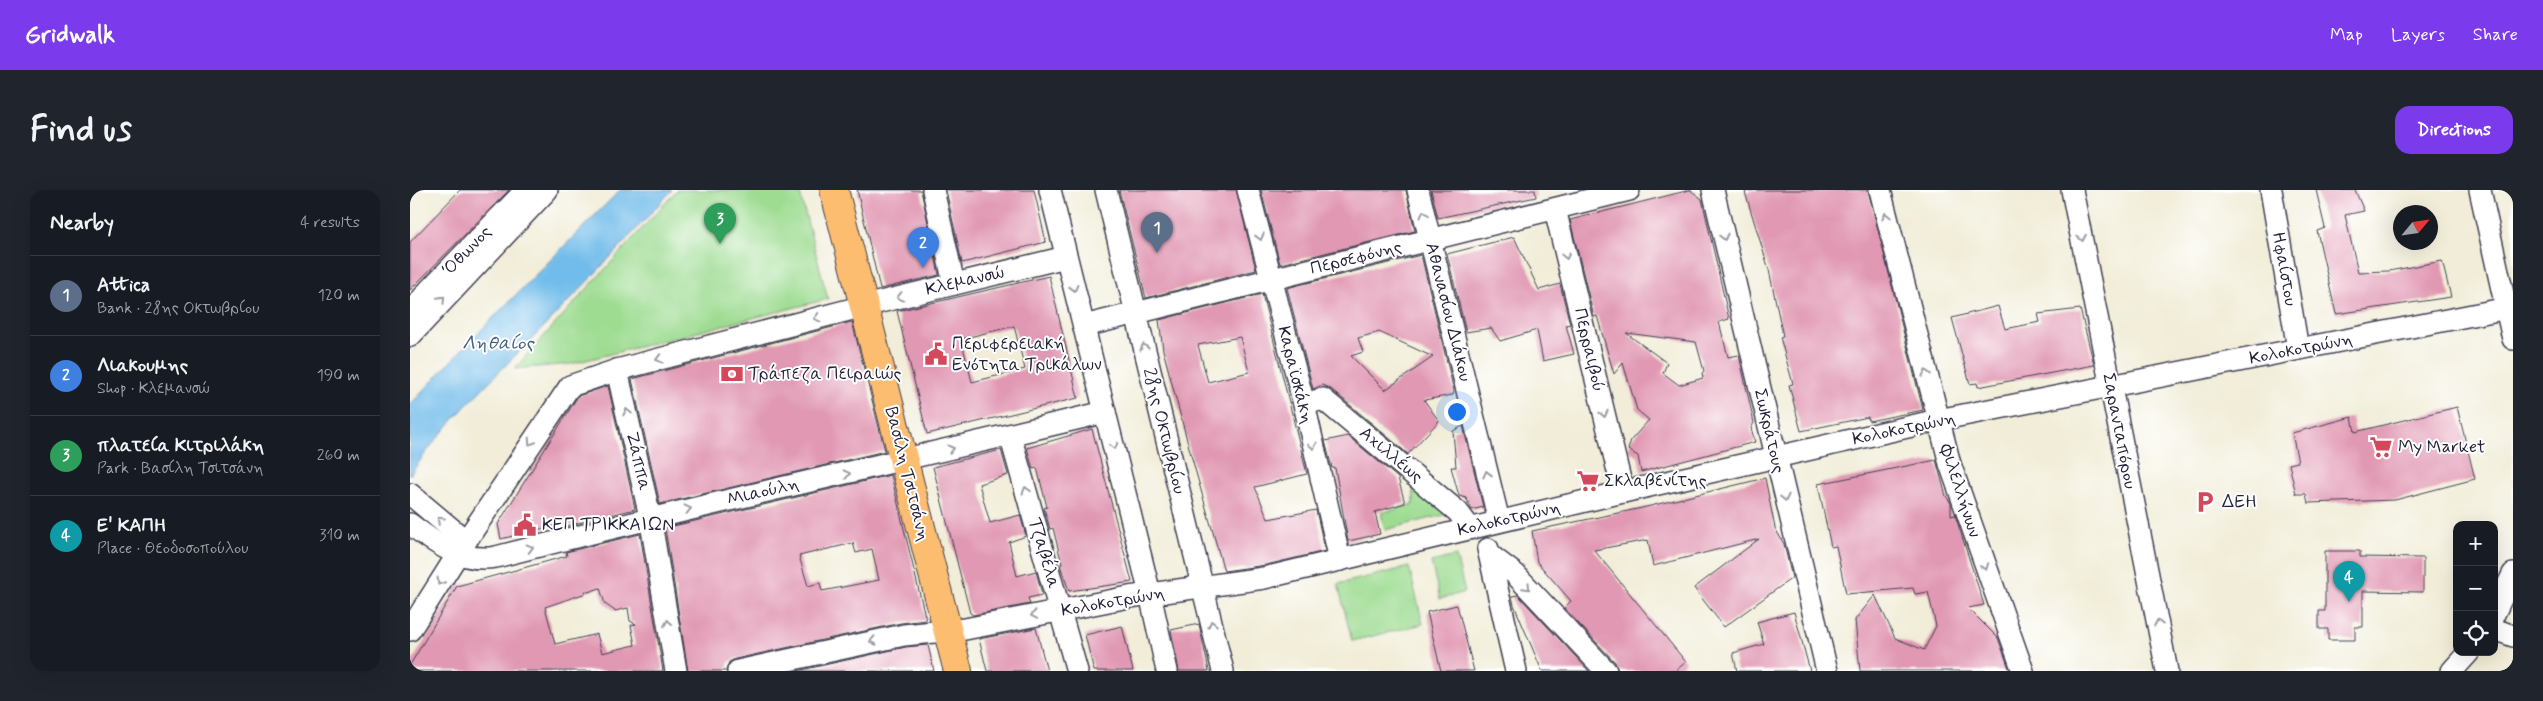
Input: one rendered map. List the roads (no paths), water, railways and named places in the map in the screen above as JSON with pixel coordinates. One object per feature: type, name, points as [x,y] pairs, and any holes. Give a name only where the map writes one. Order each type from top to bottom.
[{"type":"main road","name":"Βασίλη Τσιτσάνη","points":[[834,190],[958,671]]},
{"type":"street","name":"Όθωνος","points":[[410,313],[430,289],[526,190]]},
{"type":"street","points":[[410,336],[547,190]]},
{"type":"street","points":[[933,190],[954,284]]},
{"type":"street","points":[[1050,190],[1150,594],[1167,671]]},
{"type":"street","name":"28ης Οκτωβρίου","points":[[1106,190],[1223,671]]},
{"type":"street","name":"Καραϊσκάκη","points":[[1248,190],[1304,404],[1340,560]]},
{"type":"street","name":"Αθανασίου Διάκου","points":[[1418,190],[1431,240],[1484,525],[1516,671]]},
{"type":"street","name":"Περσεφόνης","points":[[1084,326],[1629,190]]},
{"type":"street","name":"Σωκράτους","points":[[1712,190],[1827,671]]},
{"type":"street","name":"Φιλελλήνων","points":[[1880,190],[1938,420],[1959,494],[2023,671]]},
{"type":"street","name":"Σαρανταπόρου","points":[[2072,190],[2167,671]]},
{"type":"street","name":"Ηφαίστου","points":[[2271,190],[2298,349]]},
{"type":"street","points":[[2480,190],[2510,307],[2513,339]]},
{"type":"street","name":"Περραιβού","points":[[1555,208],[1623,492]]},
{"type":"street","name":"Κλεμανσώ","points":[[410,630],[566,389],[577,383],[617,370],[864,306],[1066,257]]},
{"type":"street","name":"Κολοκοτρώνη","points":[[738,671],[884,639],[947,631],[1150,594],[1264,578],[1623,492],[1938,420],[2510,307]]},
{"type":"street","name":"Ζάππα","points":[[617,370],[650,517],[676,671]]},
{"type":"street","name":"Αχιλλέως","points":[[1304,404],[1323,399],[1458,512],[1484,525]]},
{"type":"street","name":"Μιαούλη","points":[[418,530],[462,547],[475,559],[496,557],[650,517],[903,461],[1105,412]]},
{"type":"street","name":"Τζαβέλα","points":[[1010,435],[1078,671]]},
{"type":"street","points":[[413,495],[462,547]]},
{"type":"street","points":[[1490,555],[1515,574],[1606,671]]},
{"type":"street","points":[[2495,611],[2513,574]]},
{"type":"street","points":[[2498,630],[2513,636]]},
{"type":"street","points":[[2452,671],[2465,656]]},
{"type":"water","name":"Ληθαίος","points":[[620,190],[672,190],[586,283],[453,420],[410,475],[410,405],[468,343]]},
{"type":"place","name":"πλατεία Κιτριλάκη","points":[[720,244]]},
{"type":"place","name":"Attica","points":[[1157,253]]},
{"type":"place","name":"Λιακουμης","points":[[923,268]]},
{"type":"place","name":"Περιφερειακή Ενότητα Τρικάλων","points":[[936,354]]},
{"type":"place","name":"Τράπεζα Πειραιώς","points":[[732,374]]},
{"type":"place","name":"My Market","points":[[2381,447]]},
{"type":"place","name":"Σκλαβενίτης","points":[[1588,481]]},
{"type":"place","name":"ΔΕΗ","points":[[2205,502]]},
{"type":"place","name":"ΚΕΠ ΤΡΙΚΚΑΙΩΝ","points":[[525,525]]},
{"type":"place","name":"Ε' ΚΑΠΗ","points":[[2349,602]]}]
